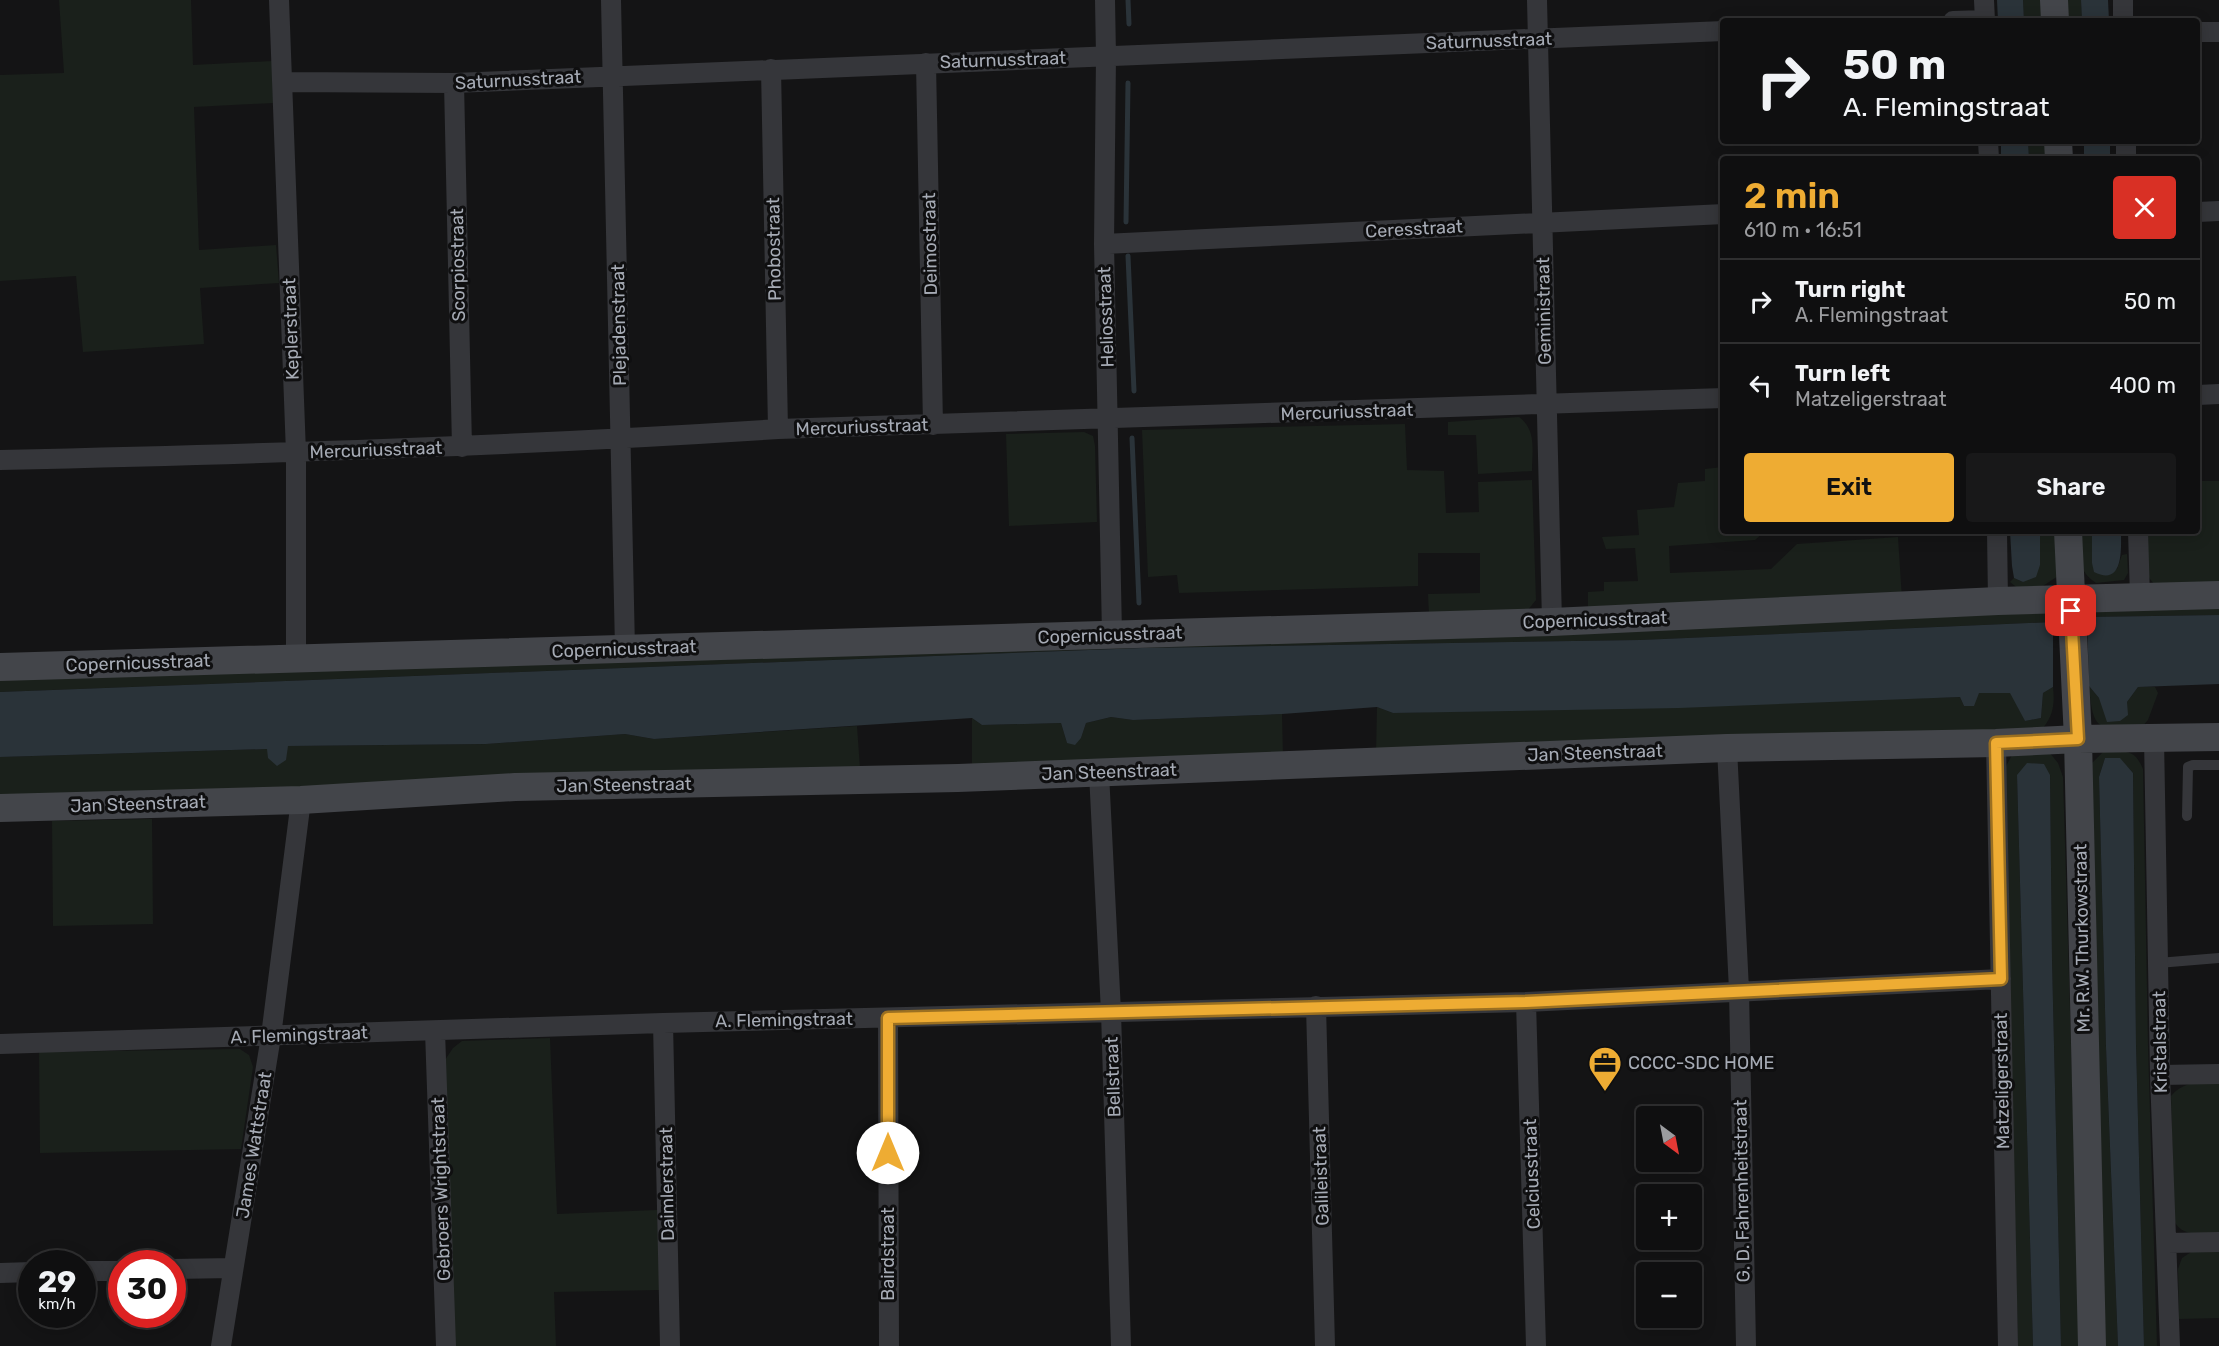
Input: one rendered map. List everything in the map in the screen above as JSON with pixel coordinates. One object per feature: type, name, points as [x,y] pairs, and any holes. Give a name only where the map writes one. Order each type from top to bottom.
[{"type":"street","name":"Keplerstraat","points":[[279,0],[296,453],[296,658]]},
{"type":"street","name":"Plejadenstraat","points":[[611,0],[625,649]]},
{"type":"street","name":"Heliosstraat","points":[[1105,0],[1104,244],[1112,634]]},
{"type":"street","name":"Geministraat","points":[[1537,0],[1552,622]]},
{"type":"street","points":[[2054,0],[2055,18]]},
{"type":"street","points":[[2123,0],[2123,18]]},
{"type":"street","points":[[1967,18],[1985,14]]},
{"type":"street","name":"Saturnusstraat","points":[[283,82],[454,83],[1720,31]]},
{"type":"street","points":[[2200,32],[2219,32]]},
{"type":"street","name":"Deimostraat","points":[[926,63],[933,425]]},
{"type":"street","name":"Phobostraat","points":[[771,69],[778,429]]},
{"type":"street","name":"Scorpiostraat","points":[[454,83],[462,447]]},
{"type":"street","points":[[2200,212],[2219,211]]},
{"type":"street","name":"Ceresstraat","points":[[1104,244],[1720,214]]},
{"type":"street","points":[[2200,395],[2219,394]]},
{"type":"street","name":"Mercuriusstraat","points":[[0,460],[296,453],[462,447],[778,429],[1720,398]]},
{"type":"street","points":[[1997,534],[1998,601]]},
{"type":"street","name":"Mr. R.W. Thurkowstraat","points":[[2068,534],[2078,739],[2092,1346]]},
{"type":"street","points":[[2138,534],[2140,597]]},
{"type":"street","name":"Copernicusstraat","points":[[0,668],[1552,622],[1998,601],[2070,605],[2140,597],[2219,595]]},
{"type":"street","name":"Jan Steenstraat","points":[[0,808],[302,800],[515,787],[946,779],[1727,748],[2219,737]]},
{"type":"street","name":"Kristalstraat","points":[[2154,738],[2160,1075],[2170,1346]]},
{"type":"street","name":"Matzeligerstraat","points":[[1996,743],[2008,1346]]},
{"type":"street","name":"G. D. Fahrenheitstraat","points":[[1727,748],[1739,990],[1746,1346]]},
{"type":"street","name":"Bellstraat","points":[[1099,773],[1111,1012],[1121,1346]]},
{"type":"street","name":"James Wattstraat","points":[[221,1346],[271,1036],[302,800]]},
{"type":"street","name":"A. Flemingstraat","points":[[0,1044],[663,1023],[1526,1002],[2001,979]]},
{"type":"street","name":"Celciusstraat","points":[[1526,1002],[1536,1346]]},
{"type":"street","name":"Galileistraat","points":[[1316,1006],[1325,1346]]},
{"type":"street","name":"Bairdstraat","points":[[888,1018],[889,1346]]},
{"type":"street","name":"Daimlerstraat","points":[[663,1023],[670,1346]]},
{"type":"street","name":"Gebroers Wrightstraat","points":[[435,1031],[446,1346]]},
{"type":"street","points":[[2160,1075],[2219,1074]]},
{"type":"street","points":[[2168,1243],[2219,1242]]},
{"type":"street","points":[[186,1269],[233,1268]]},
{"type":"street","points":[[0,1273],[18,1272]]},
{"type":"lane","points":[[2187,816],[2188,767],[2219,765]]},
{"type":"lane","points":[[2158,963],[2219,958]]},
{"type":"shaded area","points":[[59,0],[191,0],[193,65],[272,61],[273,103],[194,107],[199,250],[276,245],[279,283],[200,288],[204,344],[83,352],[76,276],[0,281],[0,75],[64,73]]},
{"type":"shaded area","points":[[1997,0],[2023,0],[2024,18],[1998,18]]},
{"type":"shaded area","points":[[2023,0],[2042,0],[2042,18],[2024,18]]},
{"type":"shaded area","points":[[2062,0],[2081,0],[2082,18],[2063,18]]},
{"type":"shaded area","points":[[2081,0],[2108,0],[2109,18],[2082,18]]},
{"type":"shaded area","points":[[2001,144],[2028,144],[2029,156],[2001,156]]},
{"type":"shaded area","points":[[2028,144],[2046,144],[2046,156],[2029,156]]},
{"type":"shaded area","points":[[2084,144],[2110,144],[2110,156],[2084,156]]},
{"type":"shaded area","points":[[1519,417],[1529,428],[1531,435],[1532,471],[1478,474],[1476,435],[1448,435],[1448,422]]},
{"type":"shaded area","points":[[1405,424],[1407,470],[1444,471],[1446,513],[1479,512],[1478,482],[1532,480],[1536,600],[1527,611],[1429,615],[1428,594],[1480,593],[1480,553],[1418,553],[1418,586],[1179,593],[1177,575],[1148,577],[1142,430]]},
{"type":"shaded area","points":[[1084,432],[1093,436],[1095,446],[1097,522],[1009,526],[1006,434]]},
{"type":"shaded area","points":[[1720,467],[1720,534],[1762,534],[1755,540],[1669,546],[1670,573],[1771,569],[1797,544],[1898,537],[1902,599],[1588,613],[1588,592],[1604,591],[1604,582],[1638,581],[1635,548],[1606,549],[1602,537],[1639,535],[1637,510],[1674,507],[1678,483],[1705,481],[1705,469]]},
{"type":"shaded area","points":[[2200,481],[2219,481],[2219,587],[2153,583],[2147,575],[2146,534],[2200,534]]},
{"type":"shaded area","points":[[2010,534],[2040,534],[2040,565],[2036,577],[2023,582],[2014,578]]},
{"type":"shaded area","points":[[2040,534],[2059,534],[2058,576],[2037,590],[2020,590],[2010,582],[2014,578],[2023,582],[2040,565]]},
{"type":"shaded area","points":[[2079,534],[2092,534],[2092,563],[2117,569],[2122,555],[2127,554],[2128,573],[2124,580],[2096,583],[2084,572],[2079,554]]},
{"type":"shaded area","points":[[2092,534],[2121,534],[2119,564],[2116,570],[2104,575],[2094,572]]},
{"type":"shaded area","points":[[2219,605],[2219,615],[2087,617],[2087,609]]},
{"type":"shaded area","points":[[2053,611],[2053,622],[1640,640],[1142,648],[0,692],[0,679]]},
{"type":"shaded area","points":[[2219,615],[2219,684],[2138,687],[2127,702],[2128,715],[2120,721],[2107,722],[2099,698],[2089,686],[2087,617]]},
{"type":"shaded area","points":[[2053,622],[2053,687],[2043,693],[2041,718],[2025,721],[2010,693],[1979,693],[1974,706],[1964,706],[1960,697],[1679,708],[1393,713],[1377,707],[1282,714],[1133,720],[1111,717],[1086,723],[1081,738],[1075,745],[1067,743],[1061,723],[982,725],[972,718],[654,739],[625,734],[486,744],[288,746],[286,760],[277,766],[268,758],[267,749],[0,757],[0,692],[1142,648],[1640,640]]},
{"type":"shaded area","points":[[2089,686],[2099,698],[2127,702],[2138,687],[2155,687],[2158,693],[2148,720],[2140,729],[2114,729],[2100,725],[2096,720]]},
{"type":"shaded area","points":[[2053,687],[2052,711],[2040,731],[1376,754],[1377,707],[1393,713],[1960,697],[1964,706],[1979,693],[2011,693],[2025,721],[2041,718],[2043,693]]},
{"type":"shaded area","points":[[1282,714],[1283,757],[972,768],[972,718],[982,725],[1061,723],[1067,743],[1081,738],[1086,723],[1111,717],[1133,720]]},
{"type":"shaded area","points":[[857,726],[860,768],[0,798],[0,757],[268,749],[288,746],[486,744],[625,734],[654,739]]},
{"type":"shaded area","points":[[2049,752],[2058,763],[2063,777],[2080,1346],[2061,1346],[2050,775],[2017,775],[2033,1346],[2018,1346],[2004,770],[2012,755]]},
{"type":"shaded area","points":[[2103,752],[2128,752],[2136,757],[2143,769],[2157,1346],[2144,1346],[2136,1045],[2133,773],[2119,758],[2105,758],[2099,777],[2106,1047],[2118,1346],[2103,1346],[2092,763]]},
{"type":"shaded area","points":[[2105,758],[2120,758],[2133,773],[2136,1045],[2144,1346],[2118,1346],[2106,1047],[2099,777]]},
{"type":"shaded area","points":[[2027,763],[2044,764],[2050,775],[2061,1346],[2033,1346],[2017,775]]},
{"type":"shaded area","points":[[152,819],[153,924],[53,926],[52,821]]},
{"type":"shaded area","points":[[550,1038],[557,1214],[657,1210],[660,1290],[554,1292],[556,1346],[455,1346],[445,1060],[453,1048],[462,1041]]},
{"type":"shaded area","points":[[240,1049],[249,1055],[253,1067],[241,1149],[40,1153],[39,1052]]},
{"type":"shaded area","points":[[2198,1082],[2219,1082],[2219,1233],[2187,1232],[2174,1221],[2171,1096],[2187,1085]]},
{"type":"shaded area","points":[[2191,1252],[2219,1252],[2219,1318],[2179,1319],[2178,1269],[2182,1258]]},
{"type":"waterway","points":[[1128,0],[1129,24]]},
{"type":"waterway","points":[[1126,222],[1128,83]]},
{"type":"waterway","points":[[1128,256],[1134,391]]},
{"type":"waterway","points":[[1132,438],[1139,603]]},
{"type":"place","name":"CCCC-SDC HOME","points":[[1605,1092]]},
{"type":"route","points":[[888,1153],[888,1018],[1526,1002],[2001,979],[1996,743],[2078,739],[2071,611]]}]
